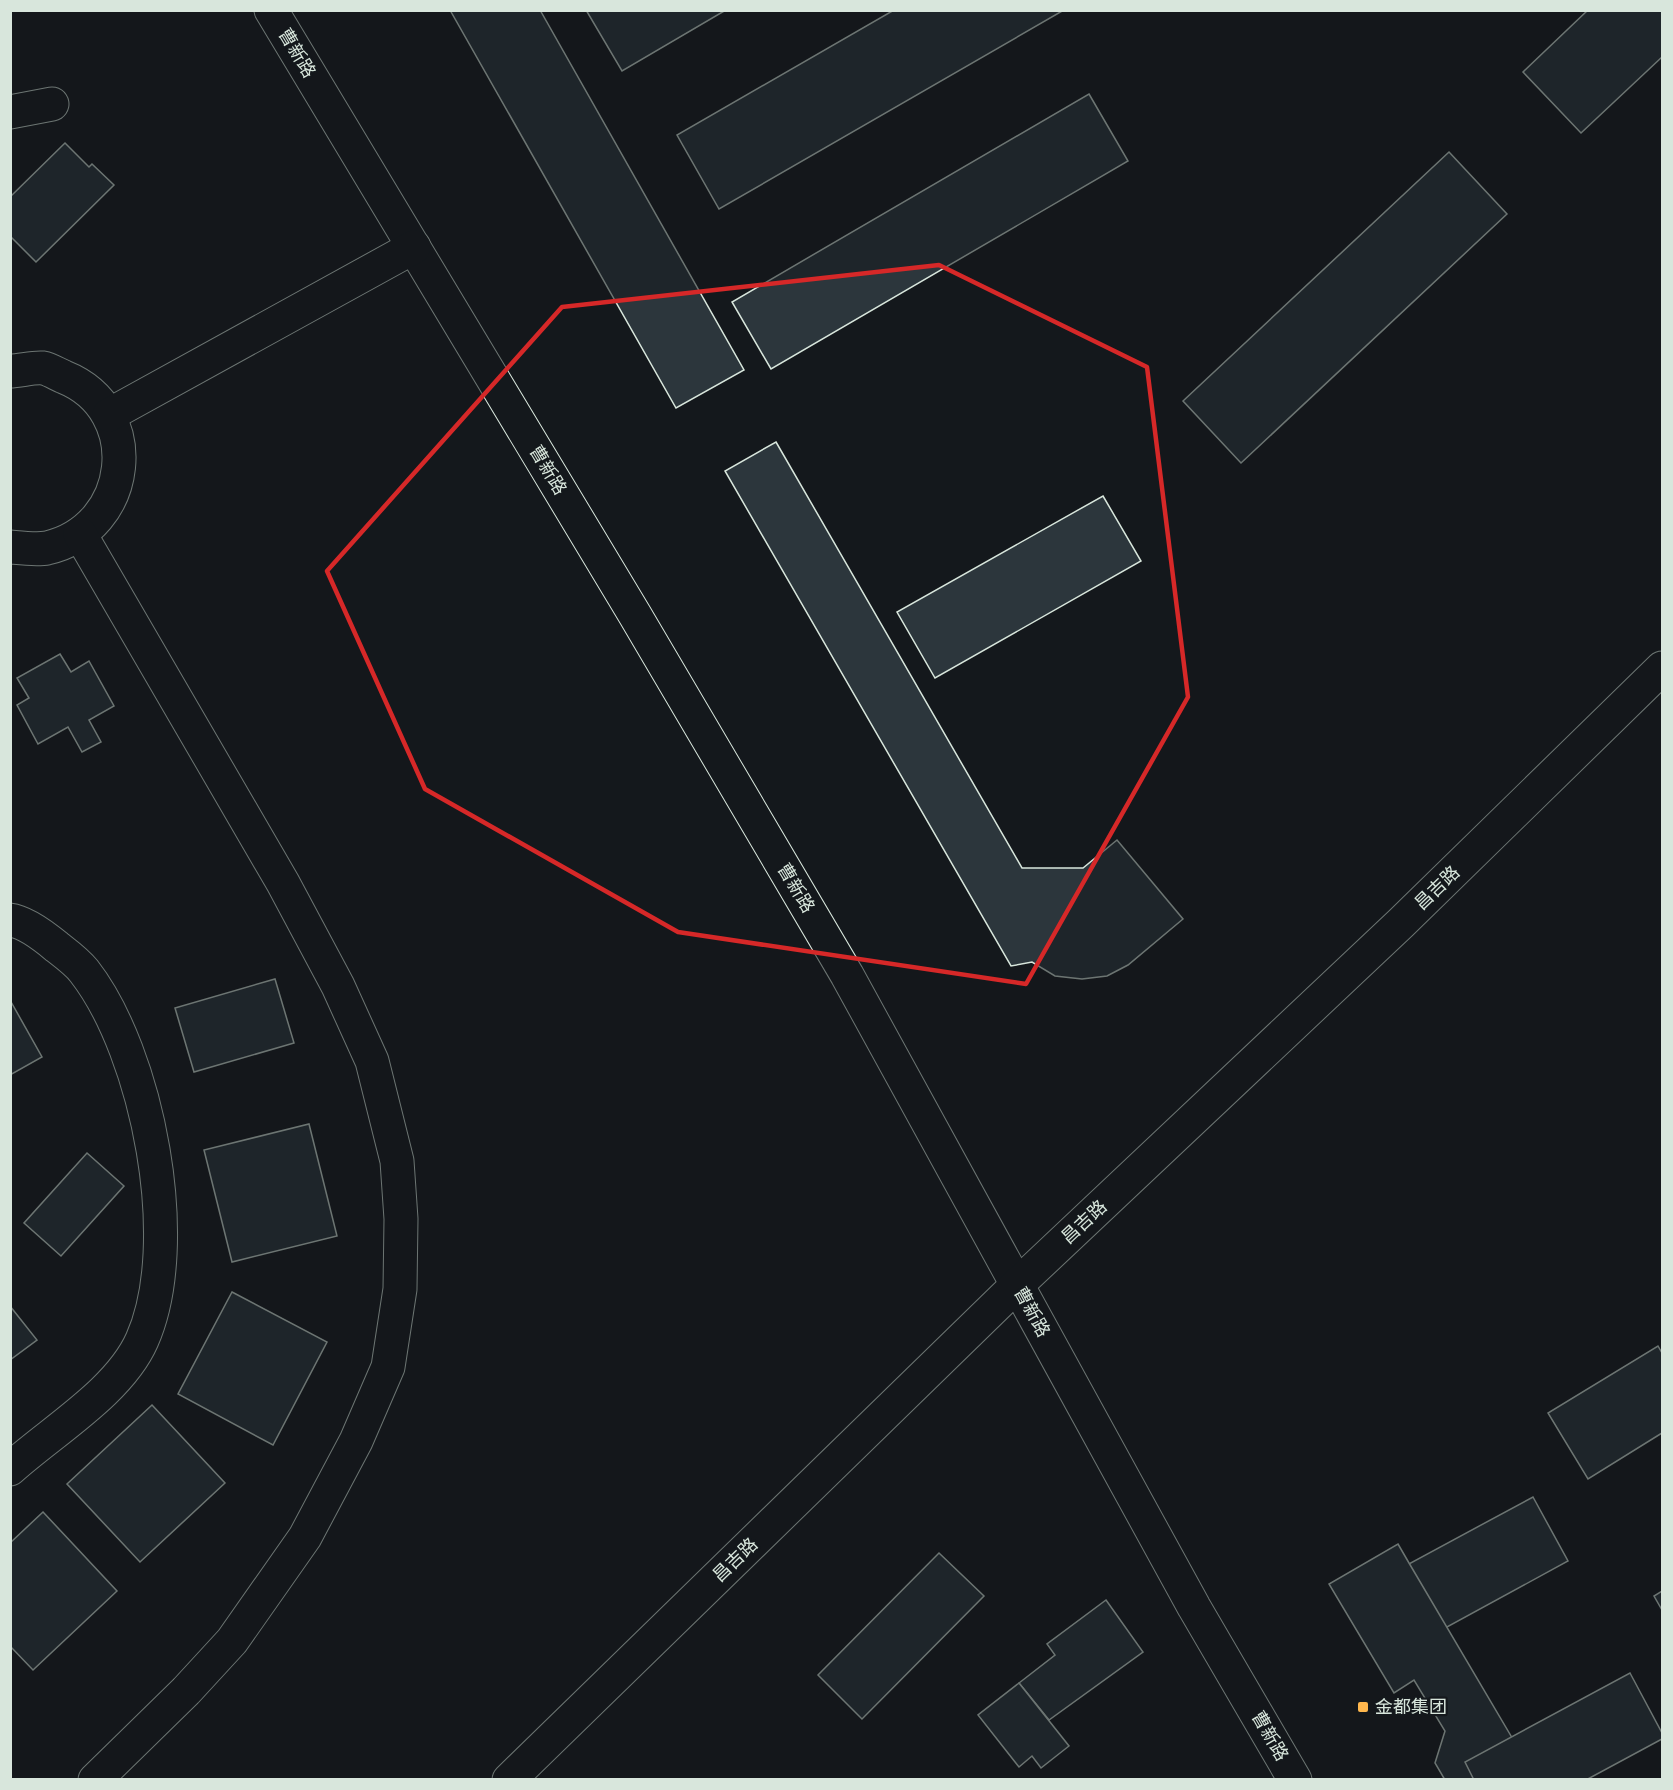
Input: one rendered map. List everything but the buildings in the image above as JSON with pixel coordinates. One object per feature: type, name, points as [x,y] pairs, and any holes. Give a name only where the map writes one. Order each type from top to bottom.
[{"type":"street","name":"曹新路","points":[[272,10],[848,975],[1194,1606],[1295,1779]]},
{"type":"street","points":[[10,112],[52,104]]},
{"type":"street","points":[[110,415],[414,247]]},
{"type":"street","points":[[10,371],[43,368],[81,384],[110,415],[120,447],[118,480],[104,511],[80,534],[47,548],[10,548]]},
{"type":"street","points":[[80,534],[283,883],[338,986],[372,1061],[397,1161],[401,1219],[400,1289],[388,1367],[356,1441],[305,1537],[232,1641],[186,1691],[95,1779]]},
{"type":"street","name":"昌吉路","points":[[509,1779],[1017,1286],[1401,923],[1662,668]]},
{"type":"street","points":[[10,920],[46,938],[84,970],[127,1051],[145,1106],[156,1163],[159,1265],[155,1305],[133,1360],[95,1398],[10,1469]]},
{"type":"highlighted area","points":[[939,265],[1147,367],[1188,697],[1026,984],[678,932],[425,789],[327,571],[562,307]]},
{"type":"place","name":"金都集团","points":[[1363,1707]]}]
